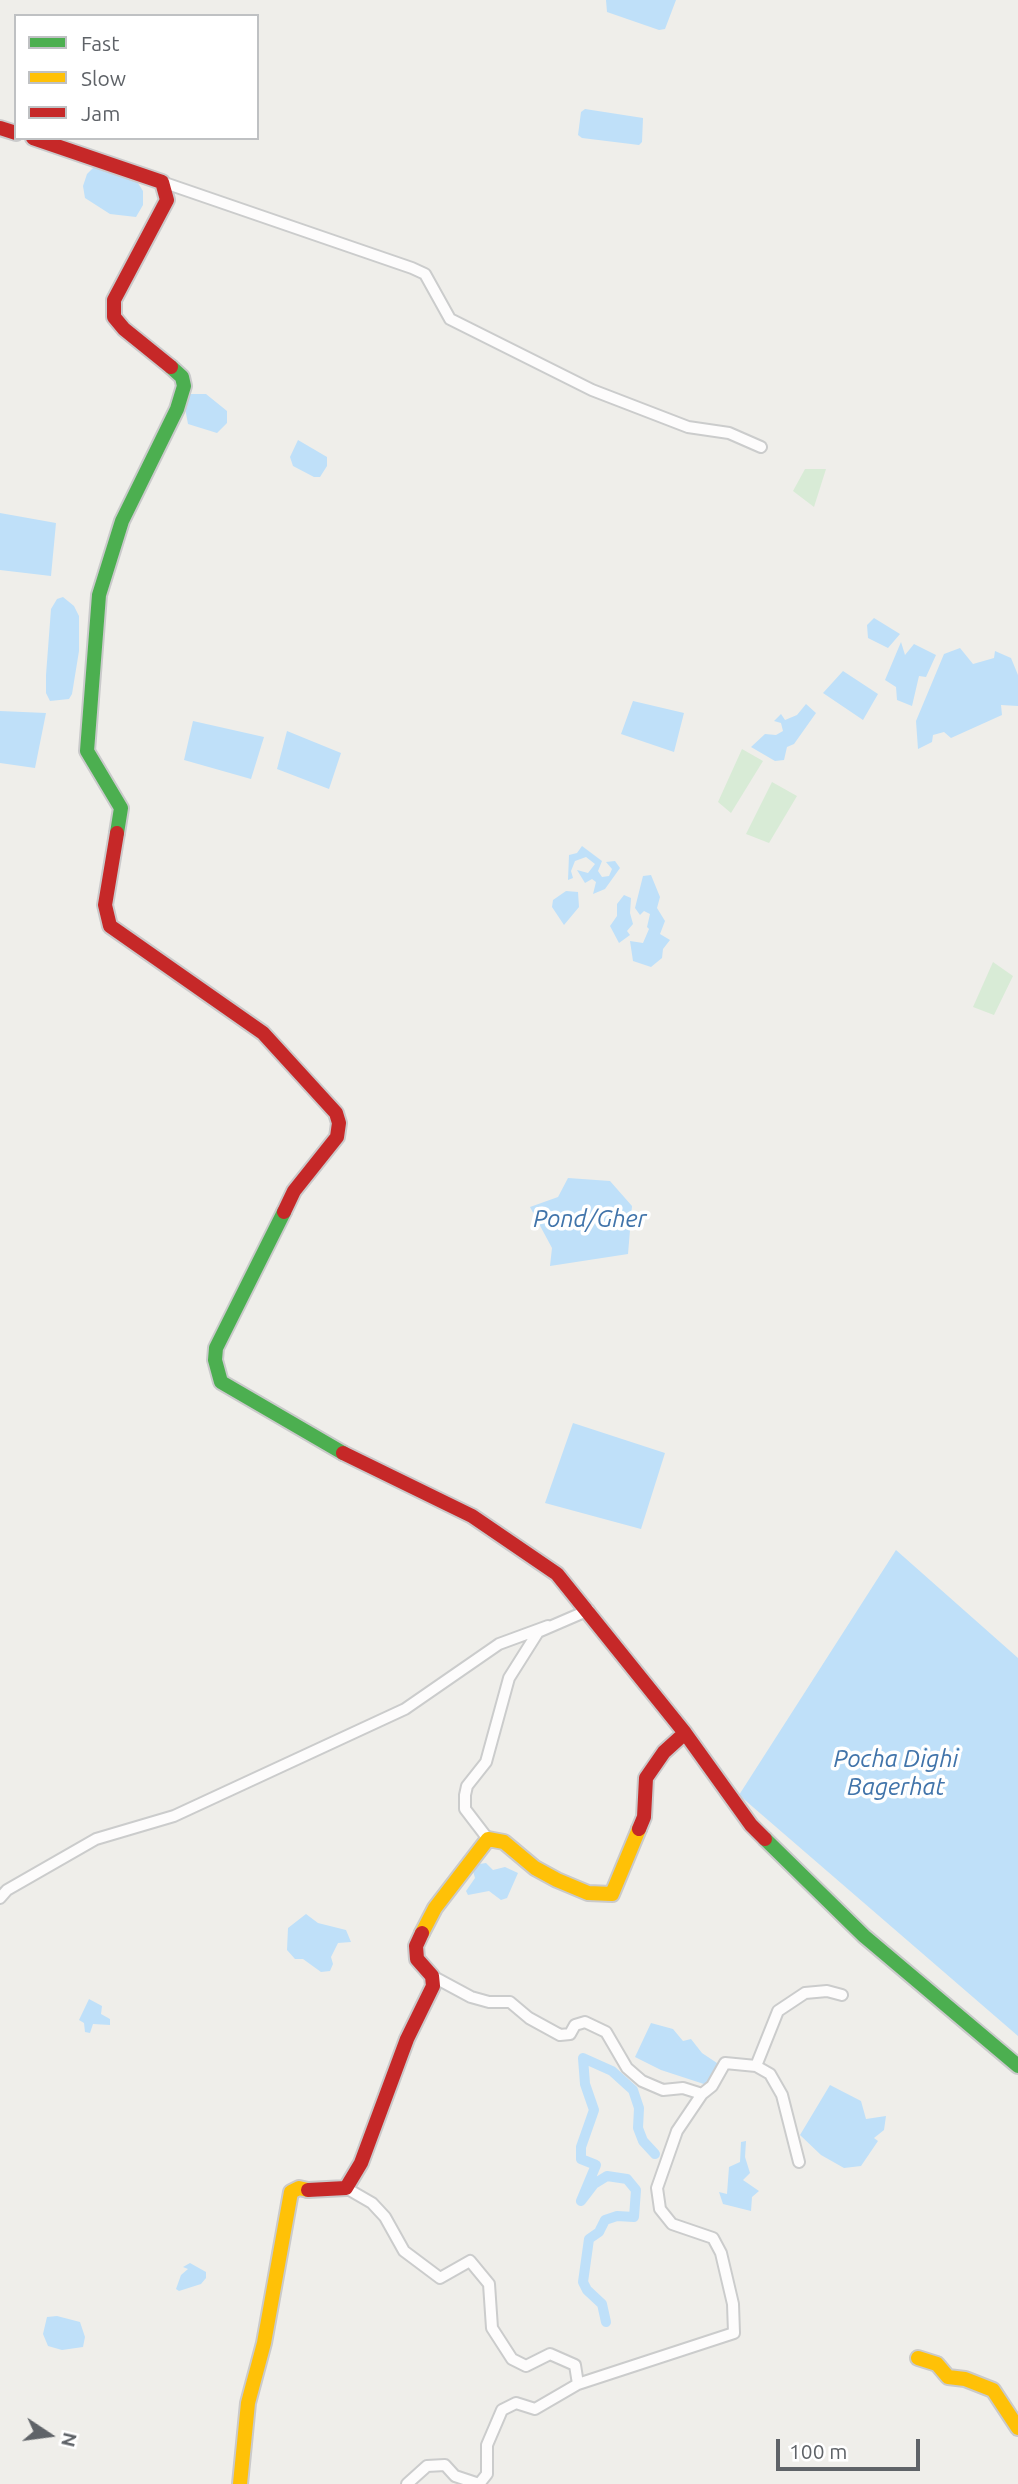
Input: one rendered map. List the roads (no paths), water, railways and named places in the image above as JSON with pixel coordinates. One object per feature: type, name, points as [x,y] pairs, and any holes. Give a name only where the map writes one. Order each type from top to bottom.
[{"type":"street","points":[[39,140],[412,268],[425,274],[450,318],[592,390],[688,427],[729,433],[761,447]]},
{"type":"street","points":[[162,182],[167,200],[114,300],[114,317],[124,329],[174,369],[182,377],[184,386],[177,409],[122,521],[99,595],[88,751],[121,807],[105,905],[106,919],[110,926],[263,1033],[336,1113],[340,1130],[294,1191],[216,1348],[216,1371],[221,1382],[372,1469],[472,1516],[557,1574],[589,1610],[685,1733],[751,1825],[863,1936],[1018,2066]]},
{"type":"street","points":[[0,1898],[7,1890],[96,1839],[120,1835],[174,1816],[405,1709],[499,1644],[589,1610]]},
{"type":"street","points":[[548,1626],[528,1643],[509,1678],[486,1762],[467,1786],[465,1809],[488,1839],[504,1842],[535,1868],[588,1894],[611,1894],[644,1817],[646,1778],[664,1752],[685,1733]]},
{"type":"street","points":[[488,1839],[467,1862],[435,1908],[416,1946],[417,1959],[432,1976],[471,1997],[489,2002],[510,2002],[529,2018],[560,2035],[570,2034],[575,2025],[585,2022],[606,2032],[627,2068],[642,2081],[663,2090],[683,2088],[702,2094]]},
{"type":"street","points":[[346,2188],[361,2164],[407,2039],[433,1986],[432,1976]]},
{"type":"street","points":[[756,2066],[778,2011],[805,1993],[827,1991],[842,1995]]},
{"type":"street","points":[[407,2484],[427,2466],[445,2465],[456,2476],[479,2484],[487,2474],[487,2445],[502,2410],[516,2403],[535,2409],[578,2384],[734,2333],[733,2304],[722,2253],[713,2238],[671,2224],[660,2209],[657,2188],[677,2131],[702,2094],[712,2086],[725,2063],[756,2066],[770,2074],[782,2095],[799,2162]]},
{"type":"street","points":[[240,2484],[249,2416],[248,2403],[264,2343],[291,2192],[299,2188],[312,2191],[346,2188],[372,2203],[385,2217],[404,2251],[440,2277],[470,2261],[489,2284],[492,2328],[512,2359],[526,2366],[550,2354],[575,2365],[578,2384]]},
{"type":"street","points":[[918,2358],[937,2364],[948,2377],[965,2379],[993,2390],[1018,2428]]},
{"type":"water","points":[[606,0],[676,0],[665,29],[659,30],[607,12]]},
{"type":"water","points":[[585,109],[643,118],[642,142],[639,145],[582,138],[578,135],[581,112]]},
{"type":"water","points":[[95,166],[136,180],[143,191],[143,205],[136,217],[110,214],[85,198],[83,186],[87,174]]},
{"type":"water","points":[[190,394],[206,394],[227,411],[227,423],[217,433],[188,424],[184,403]]},
{"type":"water","points":[[298,440],[327,457],[327,466],[320,477],[314,477],[293,466],[290,457]]},
{"type":"water","points":[[0,513],[56,523],[51,576],[0,570]]},
{"type":"water","points":[[63,597],[74,606],[79,616],[79,651],[72,694],[69,699],[50,701],[46,693],[46,675],[51,609],[57,599]]},
{"type":"water","points":[[874,618],[900,634],[888,648],[868,638],[867,625]]},
{"type":"water","points":[[901,642],[905,655],[914,644],[936,655],[926,677],[919,676],[912,706],[897,700],[896,687],[885,680]]},
{"type":"water","points":[[960,648],[973,664],[994,658],[995,651],[1011,658],[1018,675],[1018,706],[1001,705],[1002,715],[951,738],[944,732],[933,735],[932,742],[918,749],[916,721],[944,654]]},
{"type":"water","points":[[843,671],[878,694],[863,720],[823,693]]},
{"type":"water","points":[[633,701],[684,713],[674,752],[621,734]]},
{"type":"water","points":[[806,704],[816,713],[794,744],[787,747],[784,760],[775,761],[751,747],[765,734],[776,735],[783,731],[781,723],[774,721],[781,714],[785,720],[797,715]]},
{"type":"water","points":[[0,711],[46,713],[35,768],[0,763]]},
{"type":"water","points":[[193,721],[264,737],[251,779],[184,760]]},
{"type":"water","points":[[287,731],[341,753],[329,789],[277,769]]},
{"type":"water","points":[[582,846],[602,861],[598,871],[602,877],[609,876],[612,869],[606,862],[615,861],[620,868],[605,889],[593,894],[596,882],[592,879],[585,883],[577,870],[588,873],[595,864],[586,857],[575,861],[571,871],[573,878],[568,880],[569,855],[577,853]]},
{"type":"water","points":[[651,875],[660,897],[657,908],[665,921],[660,934],[670,940],[663,949],[662,958],[651,967],[633,961],[630,941],[643,943],[649,929],[647,927],[650,914],[644,911],[640,915],[635,908],[643,876]]},
{"type":"water","points":[[566,891],[578,892],[579,907],[564,925],[552,907],[553,900]]},
{"type":"water","points":[[624,895],[631,898],[630,913],[633,924],[627,931],[630,935],[619,943],[610,926],[617,916],[617,904]]},
{"type":"water","name":"Pond/Gher","points":[[568,1178],[610,1181],[632,1206],[628,1254],[550,1266],[552,1248],[530,1207],[558,1197]]},
{"type":"water","points":[[573,1423],[665,1453],[641,1529],[545,1503]]},
{"type":"water","name":"Pocha Dighi Bagerhat","points":[[896,1550],[1018,1658],[1018,2036],[739,1795]]},
{"type":"water","points":[[486,1863],[493,1870],[505,1867],[518,1873],[507,1898],[501,1900],[489,1891],[468,1895],[466,1891],[475,1878],[473,1871],[479,1864]]},
{"type":"water","points":[[306,1914],[318,1923],[346,1930],[351,1942],[338,1943],[331,1957],[333,1964],[330,1971],[321,1972],[303,1959],[295,1959],[287,1950],[288,1928]]},
{"type":"water","points":[[89,1999],[102,2006],[101,2014],[110,2019],[110,2025],[93,2024],[90,2033],[85,2032],[84,2023],[79,2020]]},
{"type":"water","points":[[651,2023],[673,2029],[683,2041],[691,2039],[702,2053],[720,2065],[710,2086],[661,2070],[635,2057]]},
{"type":"water","points":[[830,2085],[861,2101],[866,2119],[886,2116],[884,2130],[874,2138],[878,2141],[861,2166],[844,2168],[821,2155],[800,2135]]},
{"type":"water","points":[[746,2141],[745,2157],[750,2173],[743,2180],[759,2191],[752,2197],[751,2211],[723,2204],[719,2192],[727,2194],[729,2167],[740,2162],[741,2142]]},
{"type":"water","points":[[190,2263],[206,2272],[206,2278],[201,2284],[179,2291],[176,2289],[181,2275],[188,2269],[183,2267]]},
{"type":"water","points":[[57,2316],[80,2322],[85,2337],[83,2347],[62,2350],[48,2346],[43,2334],[47,2317]]},
{"type":"waterway","points":[[606,2322],[602,2304],[587,2290],[583,2282],[589,2239],[599,2232],[605,2220],[617,2216],[634,2217],[636,2190],[627,2179],[607,2176],[594,2184],[581,2201],[596,2165],[581,2159],[581,2147],[594,2110],[585,2084],[583,2058],[612,2071],[633,2090],[639,2108],[638,2128],[643,2141],[655,2154]]}]
